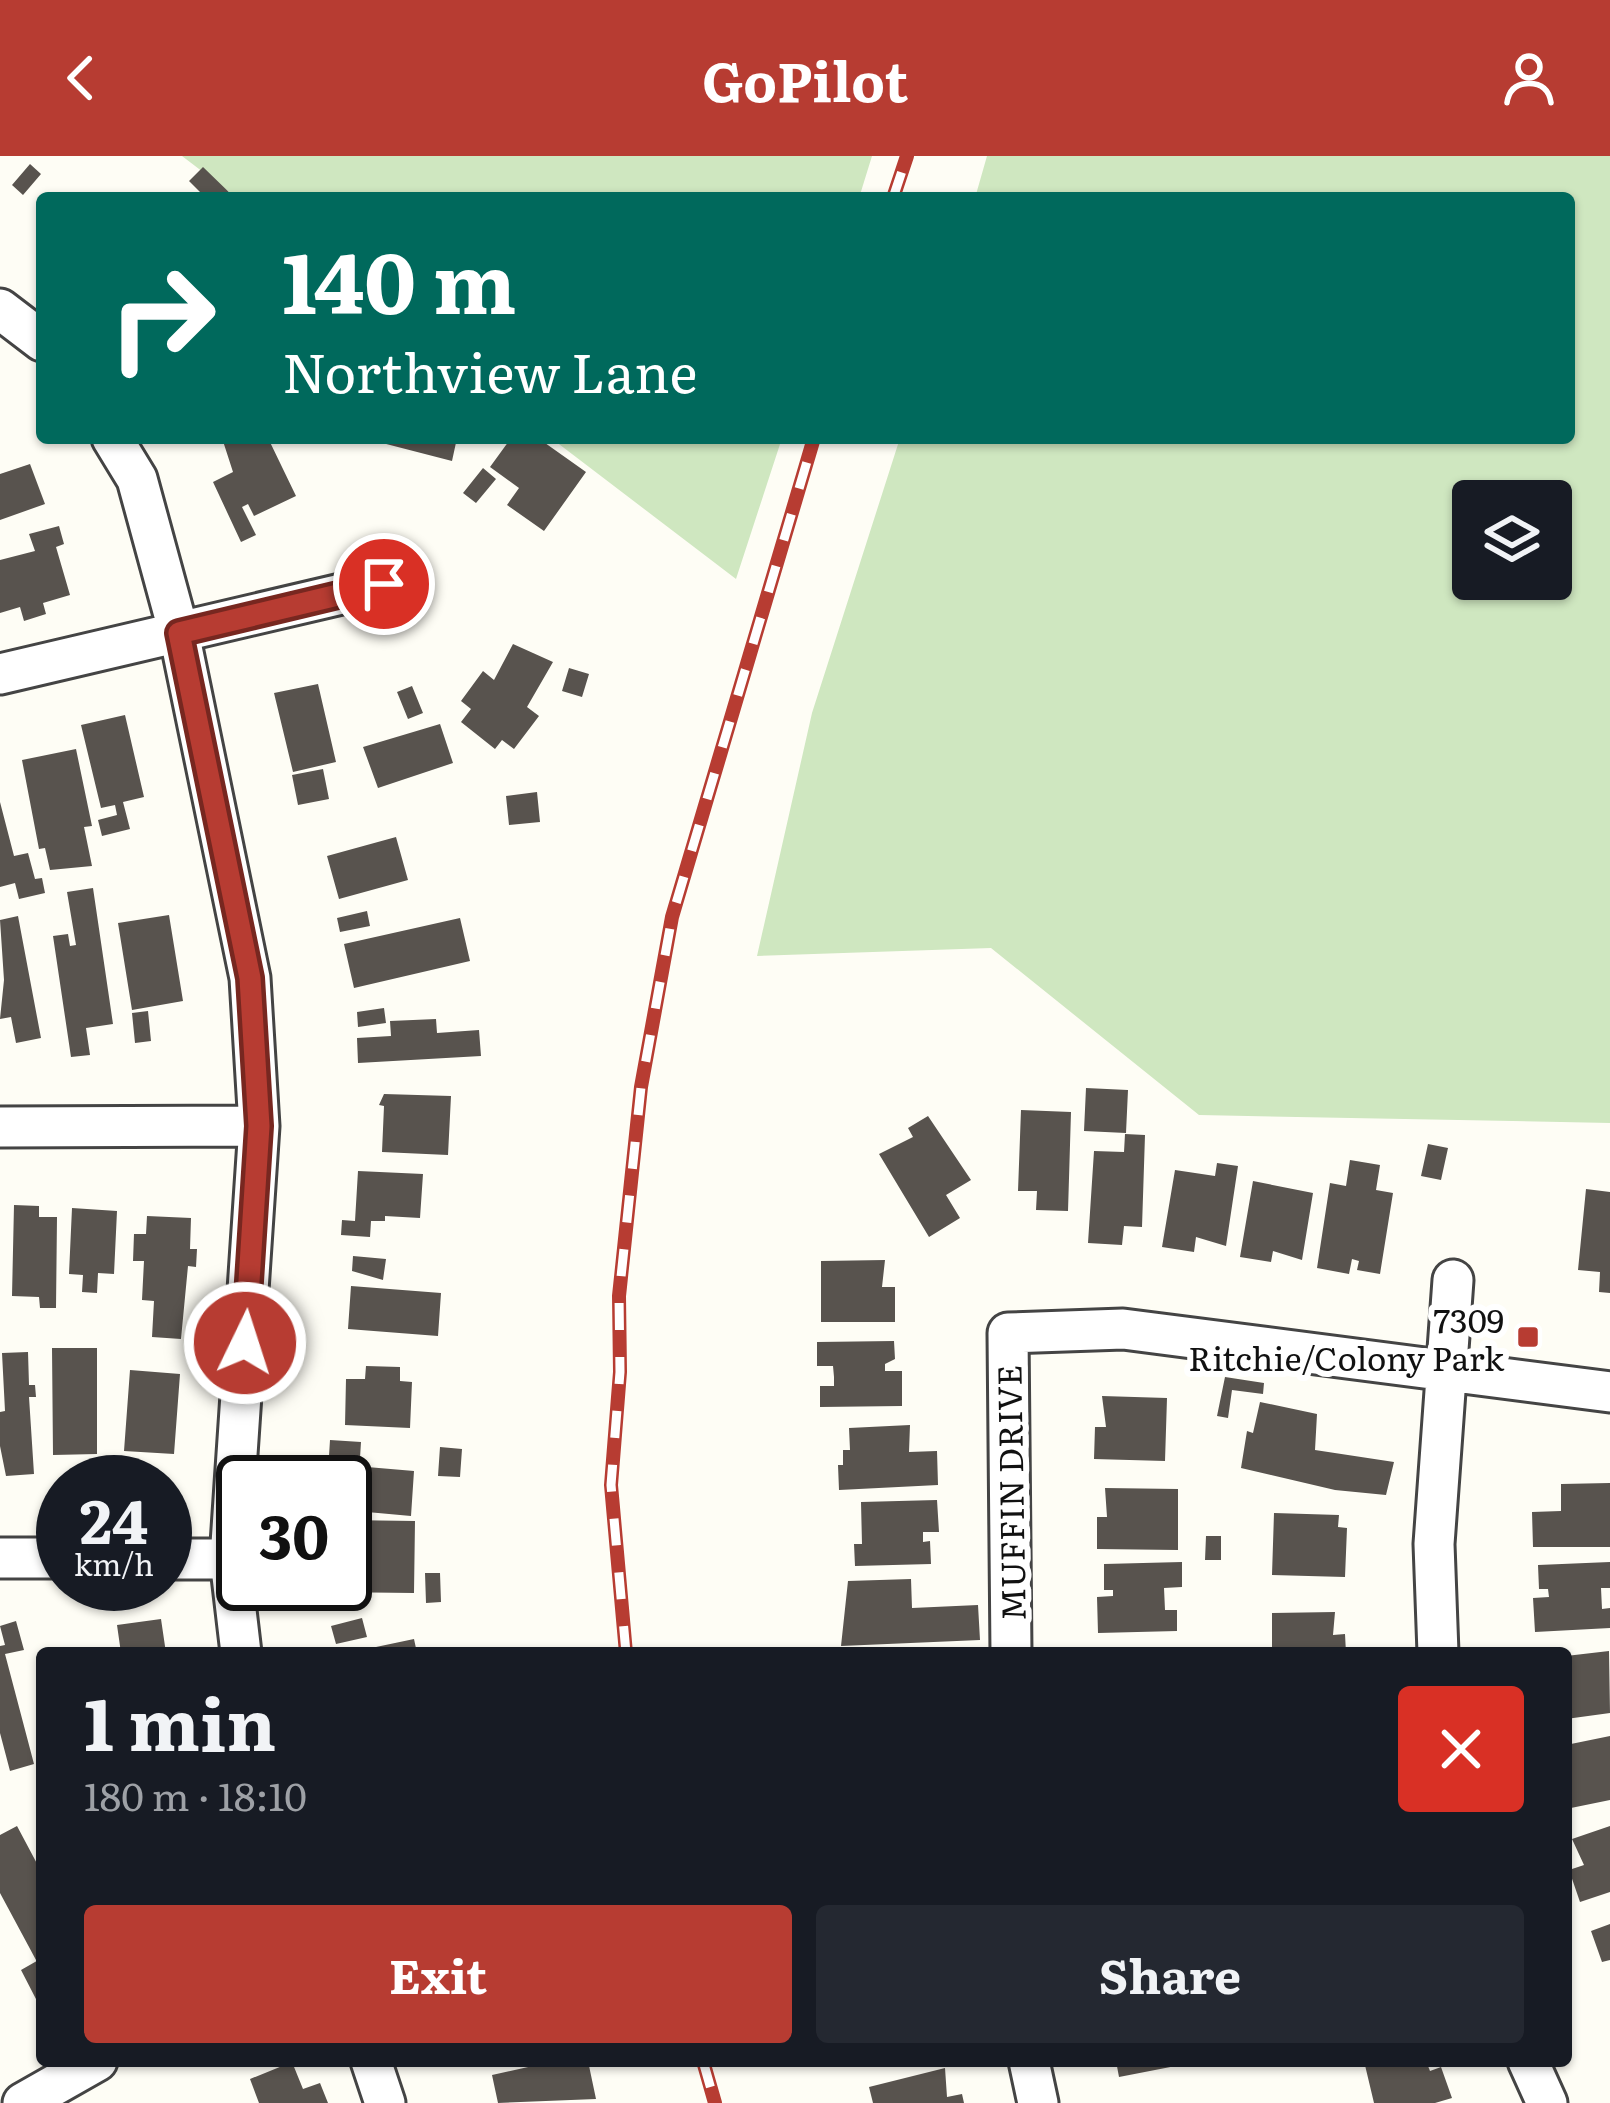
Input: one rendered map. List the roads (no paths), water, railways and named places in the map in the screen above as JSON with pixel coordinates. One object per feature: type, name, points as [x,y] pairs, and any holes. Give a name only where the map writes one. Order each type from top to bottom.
[{"type":"street","points":[[0,309],[36,336]]},
{"type":"street","points":[[116,444],[137,479],[179,633],[250,978],[259,1126],[237,1455]]},
{"type":"street","points":[[0,674],[384,584]]},
{"type":"street","points":[[0,1127],[259,1126]]},
{"type":"street","points":[[1438,1647],[1434,1544],[1454,1280]]},
{"type":"street","name":"MUFFIN DRIVE","points":[[1011,1647],[1008,1333],[1124,1329],[1445,1373]]},
{"type":"street","points":[[1445,1373],[1610,1392]]},
{"type":"street","points":[[0,1558],[36,1558]]},
{"type":"street","points":[[236,1611],[240,1647]]},
{"type":"street","points":[[23,2103],[87,2067]]},
{"type":"street","points":[[373,2067],[385,2103]]},
{"type":"street","points":[[1030,2067],[1038,2103]]},
{"type":"street","points":[[1531,2067],[1547,2103]]},
{"type":"railway","points":[[895,192],[907,156]]},
{"type":"railway","points":[[625,1647],[611,1485],[620,1372],[619,1296],[641,1087],[672,917],[812,444]]},
{"type":"railway","points":[[705,2067],[715,2103]]},
{"type":"place","name":"7309 Ritchie/Colony Park","points":[[1528,1337]]}]
